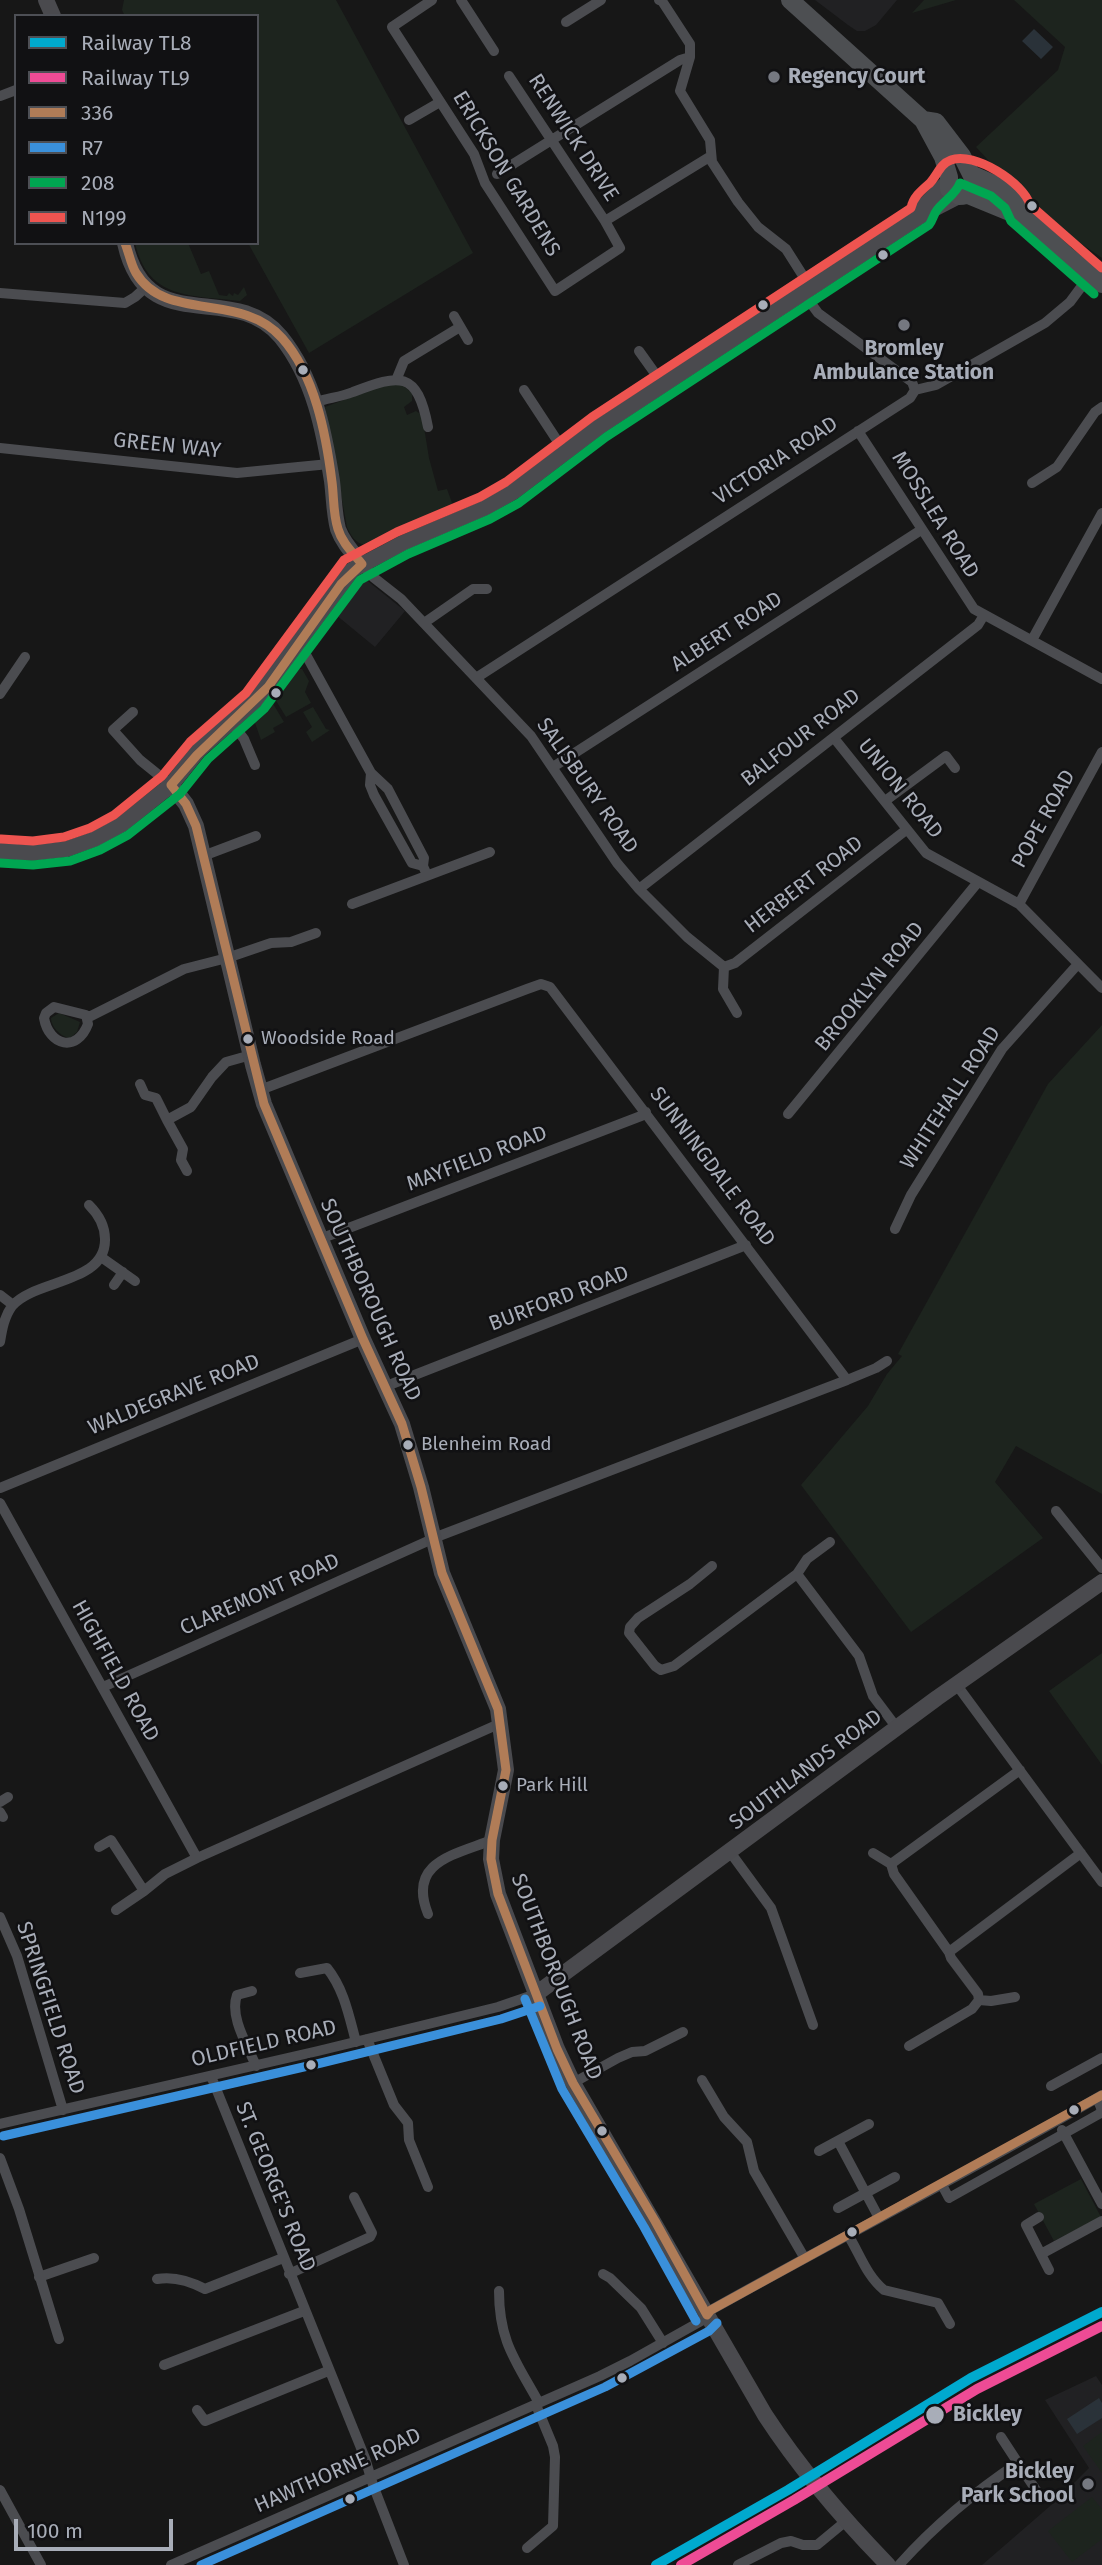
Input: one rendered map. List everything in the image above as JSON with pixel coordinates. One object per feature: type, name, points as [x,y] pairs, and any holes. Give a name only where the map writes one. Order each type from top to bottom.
[{"type":"main road","points":[[790,0],[923,120],[956,188],[1007,212],[1019,212]]},
{"type":"main road","points":[[923,120],[936,122],[954,144],[970,173]]},
{"type":"main road","points":[[956,188],[958,170],[998,186],[1016,201],[1019,212],[1096,279]]},
{"type":"street","name":"ERICKSON GARDENS","points":[[432,0],[392,27],[474,154],[485,183],[555,291],[620,248],[605,221]]},
{"type":"street","points":[[461,0],[494,51]]},
{"type":"street","points":[[566,22],[601,0]]},
{"type":"street","points":[[659,0],[690,44],[690,57],[680,91],[710,139],[712,162],[751,220],[786,249],[818,313],[912,382],[915,390]]},
{"type":"street","points":[[497,174],[680,60],[690,57]]},
{"type":"street","name":"RENWICK DRIVE","points":[[509,76],[605,221]]},
{"type":"street","points":[[409,120],[440,102]]},
{"type":"street","points":[[605,221],[711,156]]},
{"type":"street","points":[[0,851],[44,852],[66,849],[95,839],[121,825],[171,785],[199,750],[255,701],[352,570],[403,543],[492,504],[566,454],[599,427],[922,215],[928,214],[956,188]]},
{"type":"street","points":[[126,245],[133,270],[146,287],[163,299],[240,311],[263,320],[289,348],[316,402],[329,464],[338,528],[346,546],[362,564]]},
{"type":"street","name":"VICTORIA ROAD","points":[[476,678],[910,398],[915,390],[936,385],[1045,323],[1096,279]]},
{"type":"street","points":[[0,293],[125,303],[146,287]]},
{"type":"street","points":[[453,316],[468,340]]},
{"type":"street","points":[[397,378],[404,361],[460,327]]},
{"type":"street","points":[[639,351],[664,386]]},
{"type":"street","points":[[316,402],[397,378],[415,389],[425,411],[428,427]]},
{"type":"street","points":[[524,390],[566,454]]},
{"type":"street","points":[[1032,483],[1057,467],[1095,412],[1102,407]]},
{"type":"street","name":"MOSSLEA ROAD","points":[[858,431],[974,610],[1102,679]]},
{"type":"street","name":"GREEN WAY","points":[[0,448],[237,473],[329,464]]},
{"type":"street","points":[[1032,640],[1102,513]]},
{"type":"street","name":"ALBERT ROAD","points":[[553,767],[921,530]]},
{"type":"street","name":"SALISBURY ROAD","points":[[362,564],[424,623],[531,736],[617,863],[639,889],[687,937],[724,967]]},
{"type":"street","points":[[424,623],[474,589],[487,589]]},
{"type":"street","name":"BALFOUR ROAD","points":[[639,889],[978,625],[984,615]]},
{"type":"street","points":[[297,646],[305,653],[371,773],[370,785],[374,795],[412,863],[425,871]]},
{"type":"street","points":[[0,694],[26,657]]},
{"type":"street","points":[[133,712],[113,730],[171,785]]},
{"type":"street","points":[[231,722],[244,739],[255,765]]},
{"type":"street","name":"UNION ROAD","points":[[834,738],[906,830],[931,857],[1019,904],[1102,988]]},
{"type":"street","name":"POPE ROAD","points":[[1019,904],[1102,752]]},
{"type":"street","points":[[885,801],[946,756],[955,768]]},
{"type":"street","name":"SOUTHBOROUGH ROAD","points":[[171,785],[192,814],[260,1090],[320,1239],[409,1444],[442,1573],[490,1686],[501,1723],[506,1770],[492,1840],[491,1859],[498,1894],[536,1994],[573,2083],[765,2415],[801,2468],[888,2565]]},
{"type":"street","name":"HERBERT ROAD","points":[[724,967],[735,963],[906,830]]},
{"type":"street","points":[[203,856],[256,836]]},
{"type":"street","points":[[352,904],[425,871],[490,852]]},
{"type":"street","name":"BROOKLYN ROAD","points":[[789,1114],[978,882]]},
{"type":"street","points":[[88,1018],[184,969],[271,943],[291,942],[316,933]]},
{"type":"street","name":"WHITEHALL ROAD","points":[[895,1229],[911,1195],[1002,1049],[1078,964]]},
{"type":"street","points":[[724,967],[723,989],[737,1013]]},
{"type":"street","name":"SUNNINGDALE ROAD","points":[[260,1090],[541,984],[546,985],[554,990],[847,1380]]},
{"type":"street","points":[[167,1120],[191,1107],[226,1062],[251,1055]]},
{"type":"street","points":[[139,1084],[145,1095],[156,1098],[183,1149],[181,1160],[187,1171]]},
{"type":"street","name":"MAYFIELD ROAD","points":[[320,1239],[646,1112]]},
{"type":"street","points":[[0,1342],[4,1321],[13,1305],[41,1289],[79,1275],[102,1257],[105,1229],[89,1210]]},
{"type":"street","name":"BURFORD ROAD","points":[[384,1387],[746,1245]]},
{"type":"street","points":[[102,1257],[135,1281]]},
{"type":"street","points":[[114,1285],[123,1272]]},
{"type":"street","points":[[0,1295],[13,1305]]},
{"type":"street","name":"WALDEGRAVE ROAD","points":[[0,1488],[363,1339]]},
{"type":"street","points":[[433,1538],[847,1380],[887,1361]]},
{"type":"street","name":"HIGHFIELD ROAD","points":[[0,1503],[197,1858]]},
{"type":"street","points":[[1056,1511],[1102,1568]]},
{"type":"street","name":"CLAREMONT ROAD","points":[[103,1687],[433,1538]]},
{"type":"street","points":[[712,1566],[638,1618],[630,1627],[629,1633],[661,1670],[674,1666],[797,1574],[807,1559],[830,1542]]},
{"type":"street","points":[[797,1574],[859,1656],[873,1696],[897,1728]]},
{"type":"street","name":"SOUTHLANDS ROAD","points":[[536,1994],[956,1684],[1102,1582]]},
{"type":"street","points":[[956,1684],[1102,1882]]},
{"type":"street","points":[[116,1910],[165,1874],[197,1858],[501,1723]]},
{"type":"street","points":[[891,1864],[1020,1770]]},
{"type":"street","points":[[99,1847],[111,1840],[144,1891]]},
{"type":"street","points":[[428,1914],[422,1900],[422,1891],[430,1868],[492,1840]]},
{"type":"street","points":[[730,1852],[771,1908],[813,2025]]},
{"type":"street","points":[[873,1853],[891,1864],[894,1874],[978,1994],[979,2000],[972,2009],[909,2046]]},
{"type":"street","points":[[949,1952],[1081,1853]]},
{"type":"street","name":"SPRINGFIELD ROAD","points":[[0,1917],[17,1956],[63,2110]]},
{"type":"street","points":[[300,1973],[327,1968],[340,1986],[362,2040],[394,2105],[408,2123],[409,2140],[428,2187]]},
{"type":"street","points":[[253,1991],[237,1995],[234,2003],[235,2013],[256,2066]]},
{"type":"street","name":"OLDFIELD ROAD","points":[[0,2124],[256,2066],[498,2007],[536,1994]]},
{"type":"street","points":[[979,2000],[1015,1997]]},
{"type":"street","points":[[573,2083],[618,2058],[652,2048],[683,2032]]},
{"type":"street","points":[[1051,2086],[1102,2058]]},
{"type":"street","name":"ST. GEORGE'S ROAD","points":[[211,2076],[372,2477],[404,2565]]},
{"type":"street","points":[[702,2080],[724,2117],[747,2142],[754,2171],[804,2257]]},
{"type":"street","points":[[942,2185],[949,2199],[1099,2115],[1102,2110],[1100,2096]]},
{"type":"street","name":"HAWTHORNE ROAD","points":[[171,2565],[630,2361],[703,2320],[711,2310],[804,2257],[942,2185],[1100,2096]]},
{"type":"street","points":[[1057,2121],[1102,2204]]},
{"type":"street","points":[[819,2151],[869,2124]]},
{"type":"street","points":[[838,2141],[879,2218]]},
{"type":"street","points":[[0,2158],[19,2209],[59,2339]]},
{"type":"street","points":[[838,2208],[895,2177]]},
{"type":"street","points":[[289,2274],[370,2236],[372,2233],[354,2197]]},
{"type":"street","points":[[1039,2217],[1026,2225],[1049,2270]]},
{"type":"street","points":[[1041,2254],[1102,2221]]},
{"type":"street","points":[[848,2235],[868,2272],[879,2286],[884,2290],[938,2303],[950,2324]]},
{"type":"street","points":[[39,2277],[94,2258]]},
{"type":"street","points":[[157,2279],[165,2277],[191,2281],[205,2289],[283,2258]]},
{"type":"street","points":[[603,2274],[641,2308],[663,2343]]},
{"type":"street","points":[[499,2291],[504,2340],[538,2404],[555,2458],[552,2526],[527,2548]]},
{"type":"street","points":[[163,2365],[304,2311]]},
{"type":"street","points":[[198,2410],[205,2421],[328,2371]]},
{"type":"street","points":[[1001,2437],[1040,2496]]},
{"type":"street","points":[[899,2565],[933,2528],[965,2500],[1018,2463]]},
{"type":"street","points":[[1,2495],[41,2565]]},
{"type":"street","points":[[738,2565],[780,2543],[791,2541],[803,2545],[817,2545],[846,2521]]},
{"type":"shaded area","points":[[124,0],[336,0],[473,253],[309,353],[249,245],[259,245],[259,14],[124,14]]},
{"type":"shaded area","points":[[815,0],[897,0],[876,25],[865,31],[857,31]]},
{"type":"shaded area","points":[[924,0],[956,0],[912,13]]},
{"type":"shaded area","points":[[1014,0],[1102,0],[1102,258],[1037,213],[976,147],[1058,70],[1065,47]]},
{"type":"shaded area","points":[[1034,29],[1053,47],[1041,59],[1022,41]]},
{"type":"shaded area","points":[[136,245],[189,245],[201,274],[209,271],[219,295],[238,295],[244,287],[247,295],[240,301],[174,291],[161,285],[141,262]]},
{"type":"shaded area","points":[[389,383],[401,384],[412,393],[412,401],[404,407],[407,415],[416,411],[422,415],[438,491],[447,489],[455,511],[375,545],[365,545],[352,536],[347,527],[325,407]]},
{"type":"shaded area","points":[[359,574],[405,611],[375,647],[330,610]]},
{"type":"shaded area","points":[[295,668],[302,669],[309,681],[305,692],[311,703],[286,717],[275,699],[290,680]]},
{"type":"shaded area","points":[[272,702],[284,722],[273,728],[275,732],[261,740],[253,717]]},
{"type":"shaded area","points":[[313,707],[326,729],[330,730],[312,742],[306,732],[312,727],[303,712]]},
{"type":"shaded area","points":[[59,1013],[80,1022],[77,1032],[70,1038],[60,1034],[53,1025],[51,1018]]},
{"type":"shaded area","points":[[1102,1025],[1102,1494],[1016,1446],[995,1482],[1043,1538],[911,1632],[801,1485],[868,1406],[887,1374],[902,1356],[898,1354],[1048,1084]]},
{"type":"shaded area","points":[[1102,1653],[1102,1765],[1049,1691]]},
{"type":"shaded area","points":[[1081,2179],[1101,2217],[1054,2241],[1034,2204]]},
{"type":"shaded area","name":"Bickley Park School","points":[[1096,2376],[1102,2385],[1102,2565],[982,2565],[1057,2500],[1089,2468],[1045,2400]]},
{"type":"shaded area","points":[[1099,2398],[1102,2403],[1102,2418],[1077,2434],[1067,2419]]},
{"type":"shaded area","points":[[1102,2432],[1102,2473],[1083,2446]]},
{"type":"shaded area","points":[[1092,2497],[1102,2509],[1102,2539],[1072,2562],[1048,2531]]},
{"type":"rail line","name":"TL8","points":[[656,2565],[788,2490],[971,2378],[1102,2312]]},
{"type":"rail line","name":"TL9","points":[[681,2565],[977,2389],[1102,2326]]},
{"type":"transit line","name":"N199","points":[[1,839],[33,841],[64,837],[90,828],[114,815],[162,776],[190,742],[246,693],[344,560],[397,532],[480,497],[506,482],[592,417],[911,208],[916,197],[947,162],[961,158],[985,164],[997,171],[1018,187],[1030,205],[1102,268]]},
{"type":"transit line","name":"208","points":[[0,863],[33,865],[70,861],[100,850],[128,835],[180,794],[208,759],[264,709],[360,580],[408,554],[490,519],[519,503],[606,437],[929,225],[937,210],[960,183],[991,196],[1005,208],[1011,221],[1094,294]]},
{"type":"transit line","name":"336","points":[[126,245],[134,270],[149,288],[166,298],[246,315],[265,324],[282,338],[303,369],[311,387],[322,425],[338,529],[345,543],[362,564]]},
{"type":"transit line","name":"336","points":[[171,785],[197,755],[268,687],[341,584],[362,564]]},
{"type":"transit line","name":"336","points":[[171,785],[186,804],[196,826],[264,1104],[363,1339],[402,1424],[442,1573],[498,1709],[506,1770],[492,1840],[491,1859],[498,1894],[557,2049],[573,2083],[707,2315]]},
{"type":"transit line","name":"R7","points":[[525,1999],[562,2089],[696,2321]]},
{"type":"transit line","name":"R7","points":[[3,2136],[321,2063],[501,2019],[540,2006]]},
{"type":"transit line","name":"336","points":[[707,2315],[711,2310],[1102,2095]]},
{"type":"transit line","name":"R7","points":[[201,2565],[605,2387],[709,2331],[717,2323]]},
{"type":"place","name":"Regency Court","points":[[774,77]]},
{"type":"place","name":"Bromley Ambulance Station","points":[[904,325]]},
{"type":"place","name":"Woodside Road","points":[[248,1039]]},
{"type":"place","name":"Blenheim Road","points":[[408,1445]]},
{"type":"place","name":"Park Hill","points":[[503,1786]]},
{"type":"place","name":"Bickley","points":[[935,2415]]},
{"type":"place","name":"Bickley Park School","points":[[1088,2484]]}]
